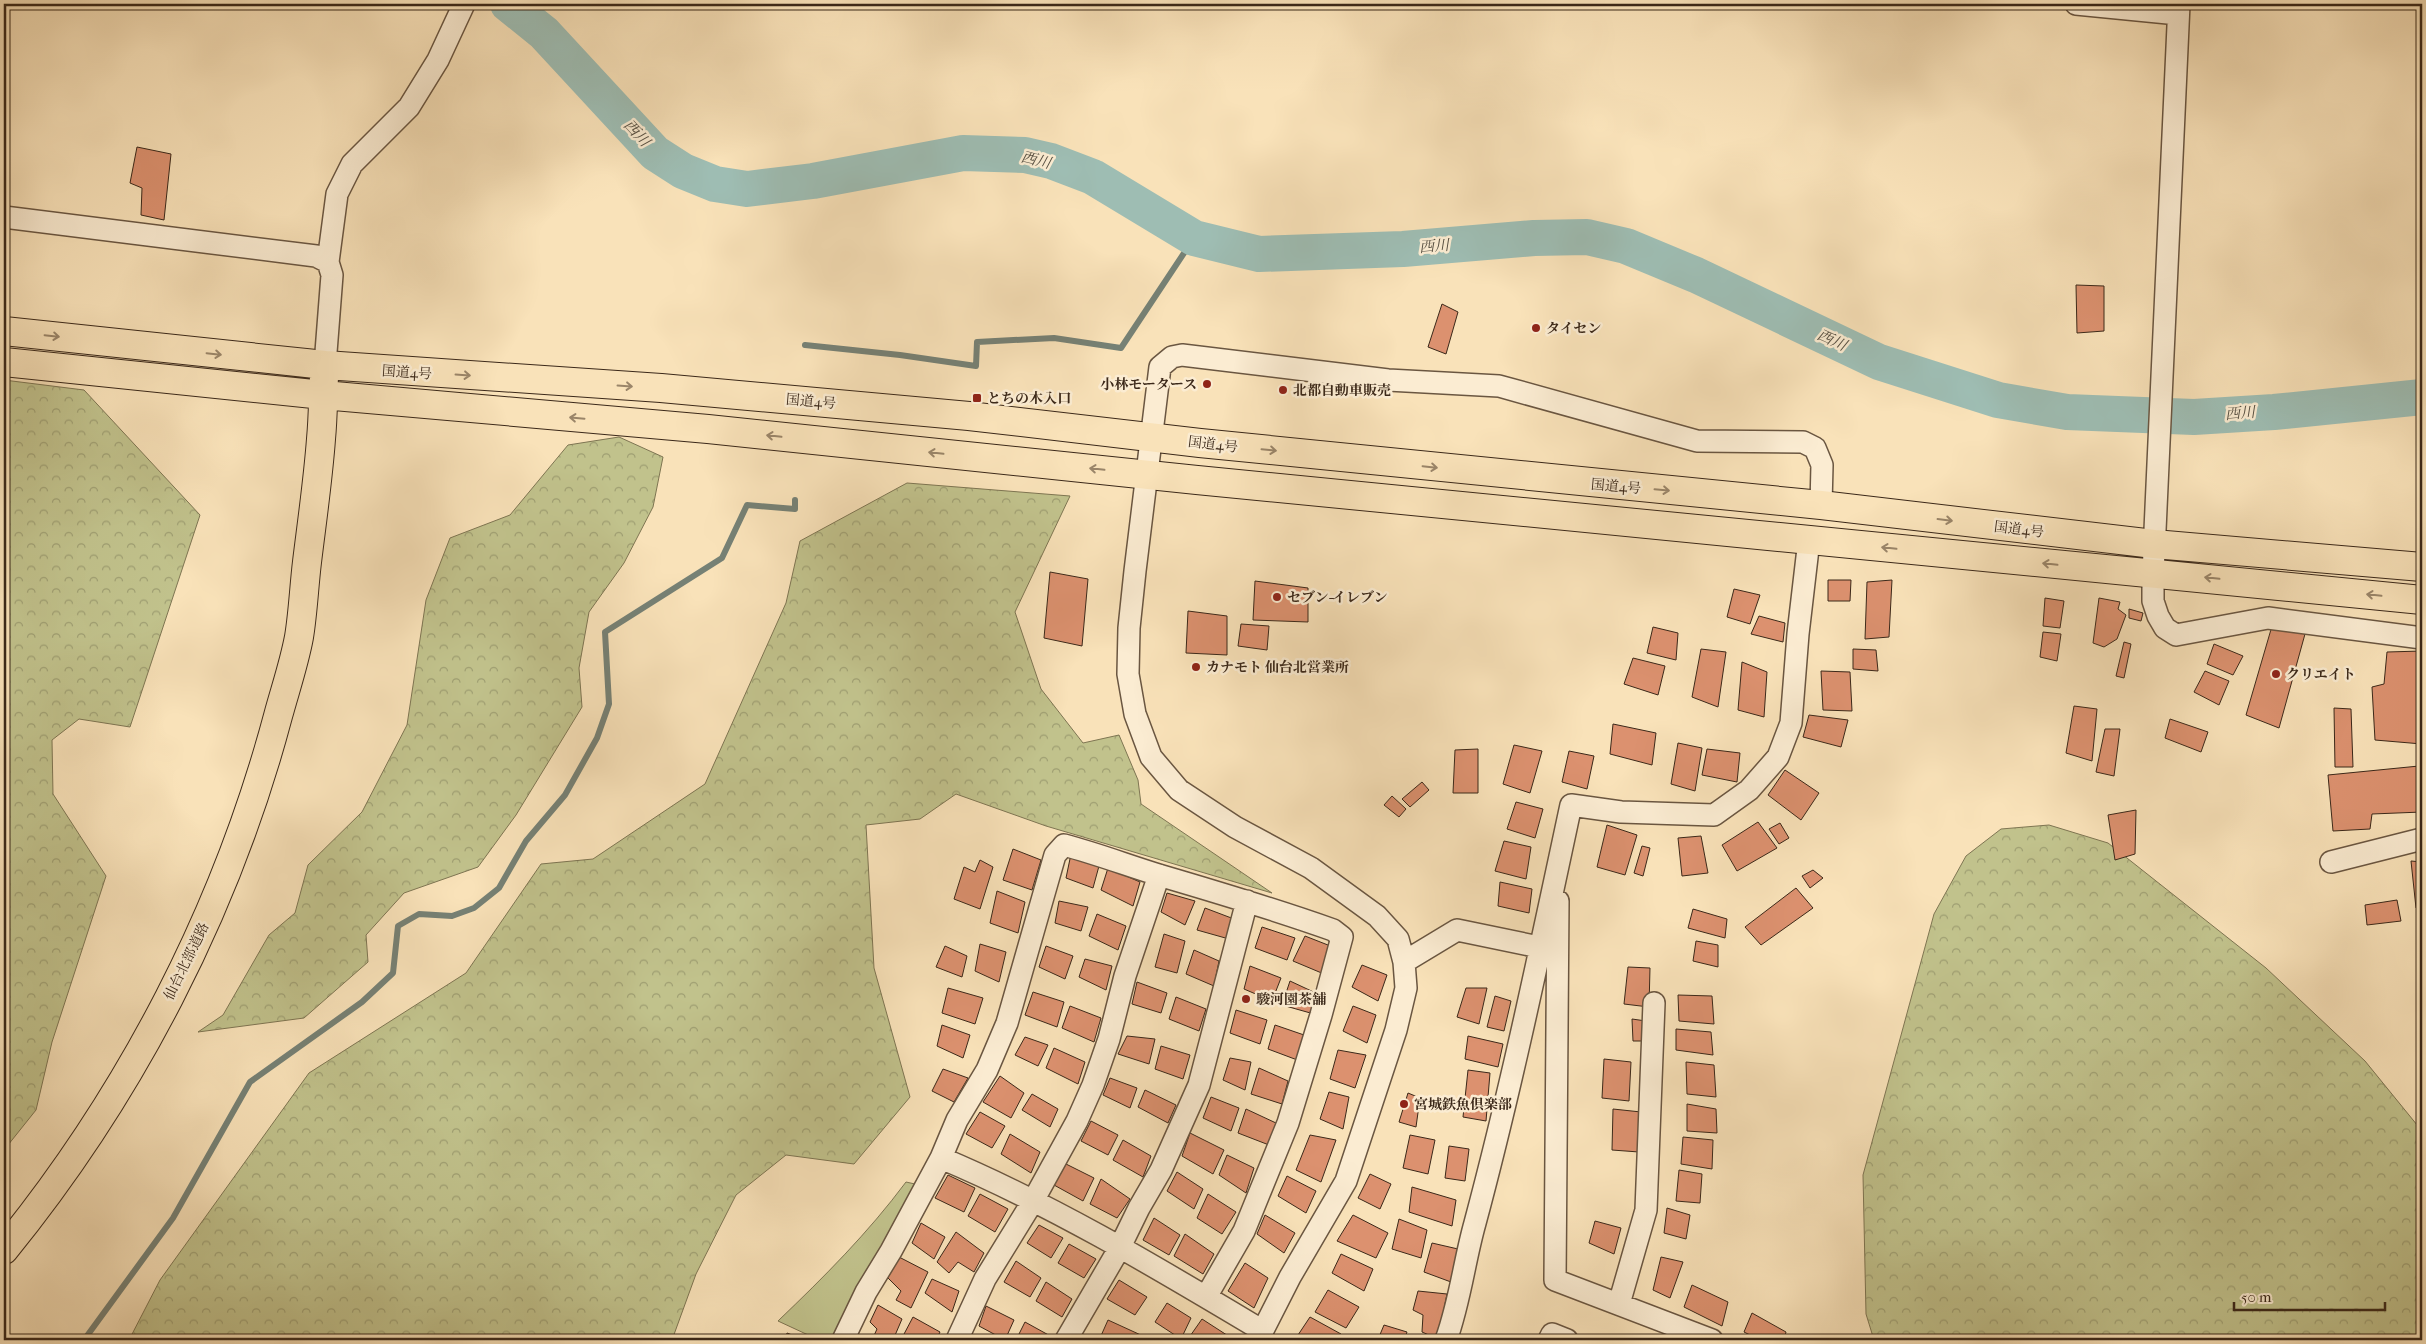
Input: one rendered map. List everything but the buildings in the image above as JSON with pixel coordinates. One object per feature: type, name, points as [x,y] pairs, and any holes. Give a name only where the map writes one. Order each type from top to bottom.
[{"type":"highway","name":"国道4号","points":[[4,331],[325,365],[661,388],[969,416],[1519,476],[1820,505],[2154,544],[2422,567]]},
{"type":"highway","points":[[4,362],[323,395],[708,429],[2422,600]]},
{"type":"highway","name":"仙台北部道路","points":[[4,1250],[35,1212],[98,1121],[171,995],[214,903],[241,834],[267,756],[298,638],[321,439],[325,365]]},
{"type":"street","points":[[325,365],[332,275],[328,262],[337,194],[352,164],[409,107],[438,60],[464,4]]},
{"type":"street","points":[[2076,4],[2179,9],[2154,544],[2153,601],[2158,616],[2165,628],[2176,635],[2268,618],[2422,638]]},
{"type":"street","points":[[4,217],[316,256],[328,262]]},
{"type":"street","points":[[941,1158],[992,1180],[1033,1201],[1206,1297],[1261,1336],[1290,1277],[1346,1181],[1396,1030],[1406,988],[1404,962],[1398,938],[1377,916],[1311,868],[1235,827],[1179,790],[1151,757],[1134,714],[1128,674],[1129,628],[1160,367],[1172,356],[1182,355],[1388,380],[1499,386],[1697,441],[1804,442],[1815,448],[1822,465],[1820,505]]},
{"type":"street","points":[[1446,1340],[1454,1320],[1472,1232],[1498,1136],[1571,805],[1621,812],[1714,815],[1748,790],[1778,757],[1791,723],[1808,540]]},
{"type":"street","points":[[2332,862],[2422,839]]},
{"type":"street","points":[[844,1340],[866,1292],[891,1251],[941,1158],[956,1120],[987,1070],[1008,1023],[1055,855],[1064,845],[1103,855],[1159,875],[1247,901],[1333,930],[1342,937],[1322,1015],[1288,1122],[1244,1231],[1206,1297]]},
{"type":"street","points":[[1559,864],[1556,1280],[1712,1340]]},
{"type":"street","points":[[957,1340],[985,1279],[1033,1201],[1077,1120],[1093,1084],[1109,1039],[1128,967],[1159,875]]},
{"type":"street","points":[[1066,1340],[1119,1249],[1139,1208],[1161,1170],[1199,1085],[1247,901]]},
{"type":"street","points":[[1404,962],[1457,930],[1539,947]]},
{"type":"street","points":[[1619,1304],[1646,1210],[1654,1003]]},
{"type":"street","points":[[1549,1340],[1552,1334],[1568,1340]]},
{"type":"green space","points":[[4,380],[84,390],[200,515],[130,727],[79,719],[52,740],[53,794],[106,876],[52,1042],[36,1110],[4,1150]]},
{"type":"green space","points":[[619,437],[663,457],[653,507],[624,563],[589,612],[579,668],[582,707],[516,815],[478,867],[404,893],[366,935],[368,962],[304,1018],[198,1032],[223,1015],[269,935],[295,913],[308,865],[362,812],[407,725],[426,600],[450,538],[510,515],[568,445]]},
{"type":"green space","points":[[907,483],[1070,496],[1015,612],[1041,689],[1083,743],[1119,735],[1138,780],[1141,804],[1272,893],[1046,826],[956,794],[920,819],[866,825],[874,968],[910,1097],[854,1164],[786,1155],[736,1195],[696,1274],[672,1340],[129,1340],[160,1280],[309,1073],[466,973],[541,864],[593,859],[705,784],[786,603],[800,541]]},
{"type":"green space","points":[[2049,825],[2108,843],[2266,968],[2365,1061],[2422,1131],[2422,1340],[1874,1340],[1866,1314],[1863,1175],[1934,914],[1966,856],[2001,829]]},
{"type":"green space","points":[[906,1182],[915,1184],[834,1340],[819,1340],[778,1321],[845,1254]]},
{"type":"waterway","name":"西川","points":[[508,4],[544,33],[655,153],[683,171],[715,184],[747,189],[813,181],[963,153],[1025,155],[1051,161],[1093,177],[1194,238],[1259,254],[1403,249],[1534,238],[1587,237],[1626,246],[1696,275],[1879,362],[1998,400],[2067,412],[2194,417],[2274,412],[2422,397]]},
{"type":"waterway","points":[[805,345],[900,355],[976,366],[977,342],[1054,338],[1121,348],[1194,238]]},
{"type":"waterway","points":[[84,1340],[173,1218],[250,1082],[362,1002],[393,973],[398,926],[419,914],[452,916],[474,908],[499,888],[526,841],[565,795],[597,738],[609,704],[605,632],[722,558],[747,505],[795,509],[795,500]]},
{"type":"place","name":"タイセン","points":[[1536,328]]},
{"type":"place","name":"小林モータース","points":[[1207,384]]},
{"type":"place","name":"北都自動車販売","points":[[1283,390]]},
{"type":"place","name":"とちの木入口","points":[[977,398]]},
{"type":"place","name":"セブン-イレブン","points":[[1277,597]]},
{"type":"place","name":"カナモト 仙台北営業所","points":[[1196,667]]},
{"type":"place","name":"クリエイト","points":[[2276,674]]},
{"type":"place","name":"駿河園茶舗","points":[[1246,999]]},
{"type":"place","name":"宮城鉄魚倶楽部","points":[[1404,1104]]}]
